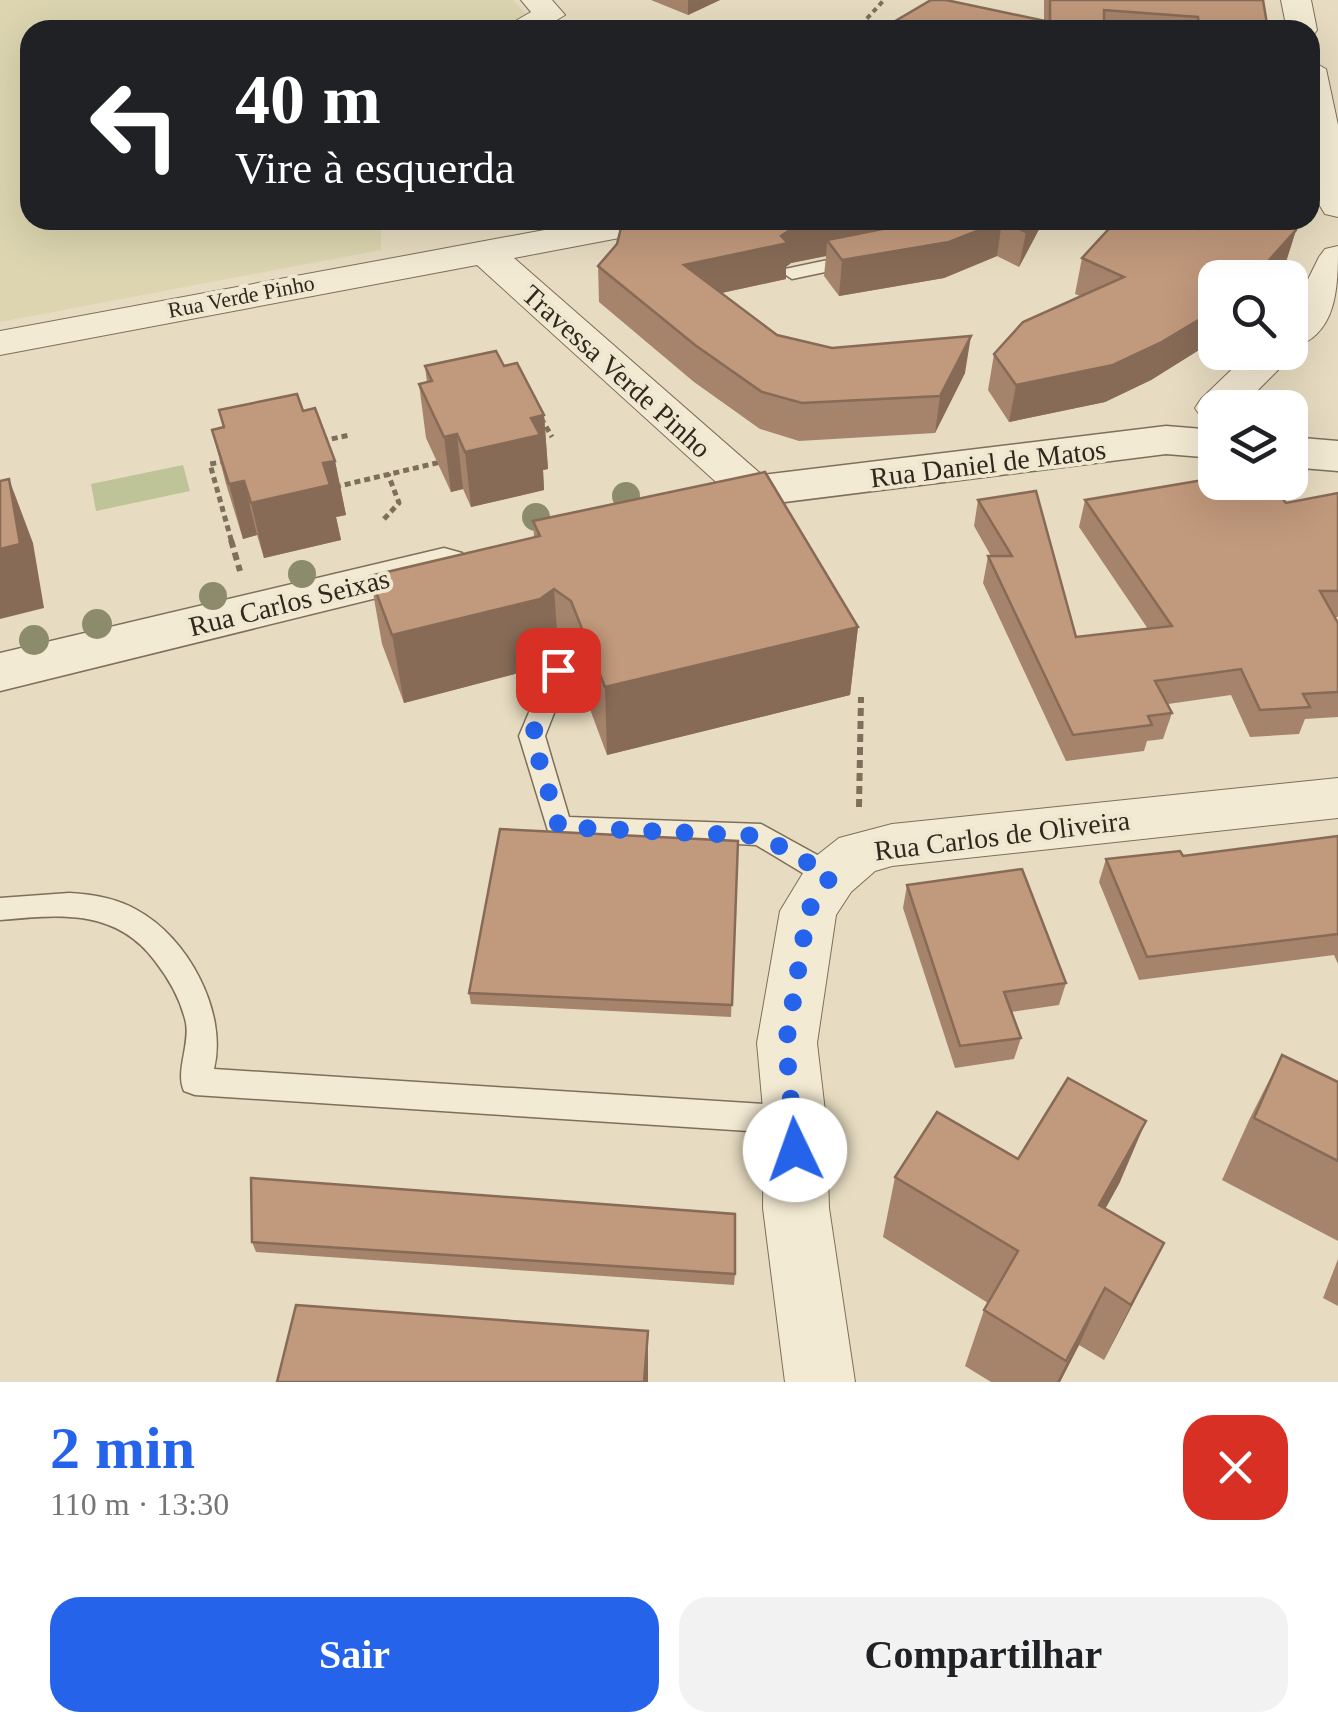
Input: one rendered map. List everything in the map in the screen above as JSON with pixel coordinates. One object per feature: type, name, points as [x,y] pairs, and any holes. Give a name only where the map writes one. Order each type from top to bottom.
[{"type":"street","points":[[1320,118],[1338,206]]},
{"type":"street","name":"Rua Verde Pinho","points":[[0,343],[414,248],[483,250],[598,230]]},
{"type":"street","name":"Travessa Verde Pinho","points":[[483,250],[753,491]]},
{"type":"street","points":[[1308,320],[1338,256]]},
{"type":"street","name":"Rua Daniel de Matos","points":[[1235,390],[1255,370]]},
{"type":"street","name":"Rua Daniel de Matos","points":[[753,491],[1166,440],[1198,420]]},
{"type":"street","points":[[1166,440],[1198,443]]},
{"type":"street","points":[[1308,454],[1338,456]]},
{"type":"street","points":[[657,514],[753,491]]},
{"type":"street","name":"Rua Carlos Seixas","points":[[0,672],[483,556]]},
{"type":"street","name":"Rua Carlos de Oliveira","points":[[844,864],[892,845],[1338,798]]},
{"type":"street","points":[[820,1382],[796,1208],[795,1120],[786,1043],[808,911],[844,864]]},
{"type":"lane","points":[[792,273],[868,258]]},
{"type":"lane","points":[[558,670],[532,736],[559,827],[762,836],[844,864]]},
{"type":"lane","points":[[0,909],[43,905],[109,910],[148,933],[192,992],[203,1044],[195,1081],[795,1120]]},
{"type":"path","points":[[868,20],[884,0]]},
{"type":"path","points":[[533,413],[544,420],[552,437]]},
{"type":"path","points":[[315,442],[350,435]]},
{"type":"path","points":[[228,460],[210,464],[251,612]]},
{"type":"path","points":[[329,488],[445,461]]},
{"type":"path","points":[[384,519],[398,503],[388,474]]},
{"type":"path","points":[[844,864],[860,697]]},
{"type":"shaded area","points":[[0,0],[513,0],[531,20],[20,20],[20,230],[381,230],[381,250],[0,322]]},
{"type":"green space","points":[[183,465],[190,491],[96,511],[91,484]]},
{"type":"building","points":[[931,0],[946,0],[1041,20],[897,20]]},
{"type":"building","points":[[1050,0],[1263,0],[1266,20],[1198,20],[1104,10],[1104,20],[1050,20]]},
{"type":"building","points":[[620,230],[790,230],[781,236],[788,243],[684,265],[777,335],[832,348],[971,336],[940,396],[802,403],[762,392],[695,345],[598,266],[617,244]]},
{"type":"building","points":[[878,230],[979,230],[949,242],[842,260],[827,240]]},
{"type":"building","points":[[1108,230],[1296,230],[1269,260],[1198,260],[1198,320],[1160,343],[1113,365],[1016,385],[994,354],[1023,322],[1124,277],[1082,258]]},
{"type":"building","points":[[496,351],[504,366],[517,363],[544,415],[531,418],[540,435],[465,452],[457,434],[444,437],[419,384],[432,381],[425,366]]},
{"type":"building","points":[[297,394],[303,411],[315,408],[335,461],[323,463],[330,485],[251,503],[244,481],[229,484],[212,430],[224,427],[219,410]]},
{"type":"building","points":[[765,472],[858,627],[605,687],[571,601],[554,589],[540,599],[392,635],[370,576],[540,536],[533,521]]},
{"type":"building","points":[[9,479],[20,544],[0,549],[0,481]]},
{"type":"building","points":[[1198,481],[1198,500],[1286,503],[1338,493],[1338,591],[1320,591],[1338,623],[1338,692],[1303,694],[1310,707],[1260,710],[1241,669],[1155,681],[1172,713],[1148,716],[1152,725],[1073,735],[988,556],[1012,556],[978,500],[1036,491],[1076,637],[1172,626],[1085,500]]},
{"type":"building","points":[[500,829],[738,841],[732,1005],[469,993]]},
{"type":"building","points":[[1338,836],[1338,934],[1147,957],[1106,859],[1180,851],[1183,856]]},
{"type":"building","points":[[1022,869],[1066,983],[1004,992],[1021,1038],[960,1046],[907,885]]},
{"type":"building","points":[[1282,1055],[1338,1082],[1338,1161],[1254,1118]]},
{"type":"building","points":[[1068,1078],[1146,1121],[1099,1205],[1164,1243],[1131,1305],[1105,1288],[1066,1361],[984,1310],[1018,1251],[895,1177],[937,1112],[1018,1159]]},
{"type":"building","points":[[251,1178],[735,1214],[735,1274],[252,1242]]},
{"type":"building","points":[[296,1305],[648,1331],[644,1382],[277,1382]]},
{"type":"route","points":[[558,670],[532,736],[559,827],[762,836],[831,876],[808,911],[786,1043],[795,1150]]}]
